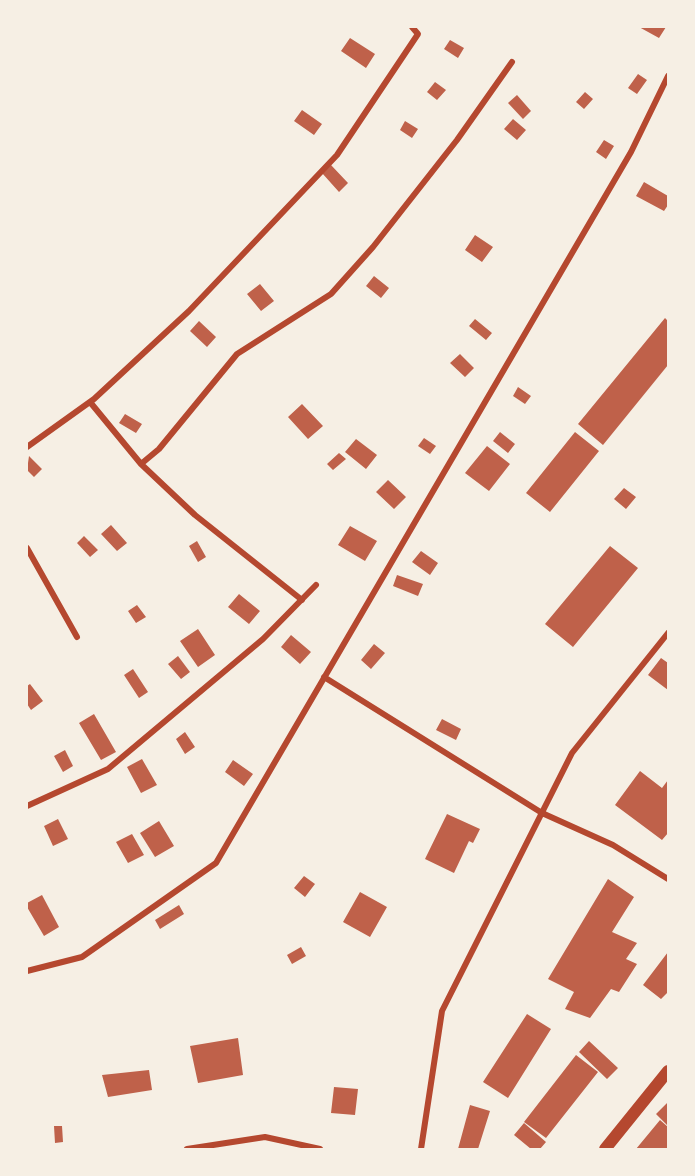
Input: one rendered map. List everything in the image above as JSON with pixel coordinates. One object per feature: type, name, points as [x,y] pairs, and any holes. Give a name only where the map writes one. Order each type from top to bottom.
[{"type":"main road","points":[[605,1149],[668,1071]]},
{"type":"street","points":[[27,447],[90,402],[189,311],[337,155],[417,34],[412,27]]},
{"type":"street","points":[[141,464],[159,449],[237,354],[331,294],[373,247],[457,140],[512,62]]},
{"type":"street","points":[[27,971],[82,957],[216,863],[631,152],[668,76]]},
{"type":"street","points":[[90,402],[141,464],[195,515],[302,600]]},
{"type":"street","points":[[27,548],[77,637]]},
{"type":"street","points":[[27,806],[108,769],[263,639],[316,585]]},
{"type":"street","points":[[421,1149],[442,1011],[572,753],[668,633]]},
{"type":"street","points":[[324,677],[542,813],[613,845],[668,879]]},
{"type":"street","points":[[187,1149],[265,1137],[320,1149]]},
{"type":"building","points":[[639,27],[666,27],[659,38]]},
{"type":"building","points":[[350,38],[375,54],[366,68],[341,51]]},
{"type":"building","points":[[450,40],[464,48],[458,58],[444,49]]},
{"type":"building","points":[[638,74],[647,80],[637,94],[628,88]]},
{"type":"building","points":[[435,82],[446,90],[437,100],[427,92]]},
{"type":"building","points":[[585,92],[593,99],[584,109],[576,102]]},
{"type":"building","points":[[517,95],[531,111],[523,119],[508,103]]},
{"type":"building","points":[[302,110],[322,124],[314,135],[294,121]]},
{"type":"building","points":[[513,119],[526,130],[517,140],[504,129]]},
{"type":"building","points":[[405,121],[418,129],[412,138],[400,130]]},
{"type":"building","points":[[604,140],[614,146],[606,159],[596,152]]},
{"type":"building","points":[[331,165],[348,183],[339,192],[322,173]]},
{"type":"building","points":[[644,182],[668,196],[668,205],[664,211],[636,196]]},
{"type":"building","points":[[475,235],[493,247],[482,262],[465,250]]},
{"type":"building","points":[[374,276],[389,288],[381,298],[366,286]]},
{"type":"building","points":[[260,284],[274,301],[261,311],[247,294]]},
{"type":"building","points":[[665,318],[668,321],[668,365],[603,445],[578,424]]},
{"type":"building","points":[[475,319],[492,333],[486,340],[469,326]]},
{"type":"building","points":[[199,321],[216,337],[207,347],[190,331]]},
{"type":"building","points":[[460,354],[474,368],[465,377],[450,363]]},
{"type":"building","points":[[518,387],[531,396],[525,404],[513,396]]},
{"type":"building","points":[[302,404],[323,426],[308,439],[288,417]]},
{"type":"building","points":[[125,414],[142,424],[136,433],[119,423]]},
{"type":"building","points":[[500,432],[515,444],[508,453],[493,441]]},
{"type":"building","points":[[575,432],[599,451],[550,512],[526,493]]},
{"type":"building","points":[[424,438],[436,446],[430,454],[418,446]]},
{"type":"building","points":[[356,439],[377,455],[366,469],[345,452]]},
{"type":"building","points":[[487,446],[510,464],[489,491],[465,473]]},
{"type":"building","points":[[339,453],[346,459],[333,470],[327,464]]},
{"type":"building","points":[[29,456],[42,469],[34,477],[27,470]]},
{"type":"building","points":[[388,480],[406,497],[394,509],[376,492]]},
{"type":"building","points":[[624,488],[636,497],[626,509],[614,499]]},
{"type":"building","points":[[111,525],[127,543],[117,551],[101,534]]},
{"type":"building","points":[[350,526],[377,541],[365,561],[338,545]]},
{"type":"building","points":[[84,536],[98,550],[90,557],[77,543]]},
{"type":"building","points":[[197,541],[206,557],[198,562],[189,546]]},
{"type":"building","points":[[610,546],[638,568],[573,647],[545,624]]},
{"type":"building","points":[[421,551],[438,563],[430,575],[412,562]]},
{"type":"building","points":[[397,575],[423,584],[418,596],[393,586]]},
{"type":"building","points":[[239,594],[260,611],[249,624],[228,607]]},
{"type":"building","points":[[137,605],[146,617],[136,623],[128,611]]},
{"type":"building","points":[[198,629],[215,655],[198,667],[180,641]]},
{"type":"building","points":[[291,635],[311,652],[300,664],[281,647]]},
{"type":"building","points":[[374,644],[385,653],[371,669],[361,660]]},
{"type":"building","points":[[178,656],[190,672],[181,679],[168,664]]},
{"type":"building","points":[[661,658],[668,663],[668,690],[648,675]]},
{"type":"building","points":[[133,669],[148,692],[139,698],[124,675]]},
{"type":"building","points":[[30,684],[43,701],[31,710],[27,704],[27,686]]},
{"type":"building","points":[[94,714],[116,752],[101,760],[79,723]]},
{"type":"building","points":[[442,719],[461,729],[456,740],[436,730]]},
{"type":"building","points":[[185,732],[195,747],[185,754],[176,739]]},
{"type":"building","points":[[65,750],[73,766],[63,772],[54,756]]},
{"type":"building","points":[[142,759],[157,785],[141,793],[127,767]]},
{"type":"building","points":[[233,760],[253,774],[244,786],[225,772]]},
{"type":"building","points":[[640,771],[662,788],[668,780],[668,833],[662,840],[615,805]]},
{"type":"building","points":[[447,814],[480,829],[473,843],[469,841],[454,873],[425,859]]},
{"type":"building","points":[[58,819],[68,839],[53,846],[44,826]]},
{"type":"building","points":[[159,821],[174,846],[155,857],[140,833]]},
{"type":"building","points":[[132,834],[144,855],[128,863],[116,842]]},
{"type":"building","points":[[304,876],[315,884],[305,897],[294,888]]},
{"type":"building","points":[[608,879],[634,897],[612,932],[637,943],[626,959],[637,964],[619,992],[611,989],[590,1018],[565,1009],[574,992],[548,979]]},
{"type":"building","points":[[360,892],[387,907],[370,937],[343,922]]},
{"type":"building","points":[[42,895],[59,927],[44,936],[27,907],[27,903]]},
{"type":"building","points":[[179,905],[184,914],[160,929],[155,920]]},
{"type":"building","points":[[301,947],[306,956],[292,964],[287,955]]},
{"type":"building","points":[[668,952],[668,992],[661,999],[643,985]]},
{"type":"building","points":[[527,1014],[551,1029],[508,1098],[483,1082]]},
{"type":"building","points":[[238,1038],[243,1075],[198,1083],[190,1046]]},
{"type":"building","points":[[589,1041],[618,1068],[607,1079],[579,1052]]},
{"type":"building","points":[[576,1055],[598,1072],[546,1138],[524,1122]]},
{"type":"building","points":[[149,1070],[152,1090],[108,1097],[102,1075]]},
{"type":"building","points":[[334,1087],[358,1089],[355,1115],[331,1113]]},
{"type":"building","points":[[668,1102],[668,1123],[667,1125],[656,1114]]},
{"type":"building","points":[[470,1105],[490,1111],[478,1149],[458,1149]]},
{"type":"building","points":[[660,1120],[668,1127],[668,1149],[636,1149]]},
{"type":"building","points":[[524,1123],[546,1142],[540,1149],[531,1149],[514,1135]]},
{"type":"building","points":[[54,1126],[62,1126],[63,1142],[55,1143]]}]
